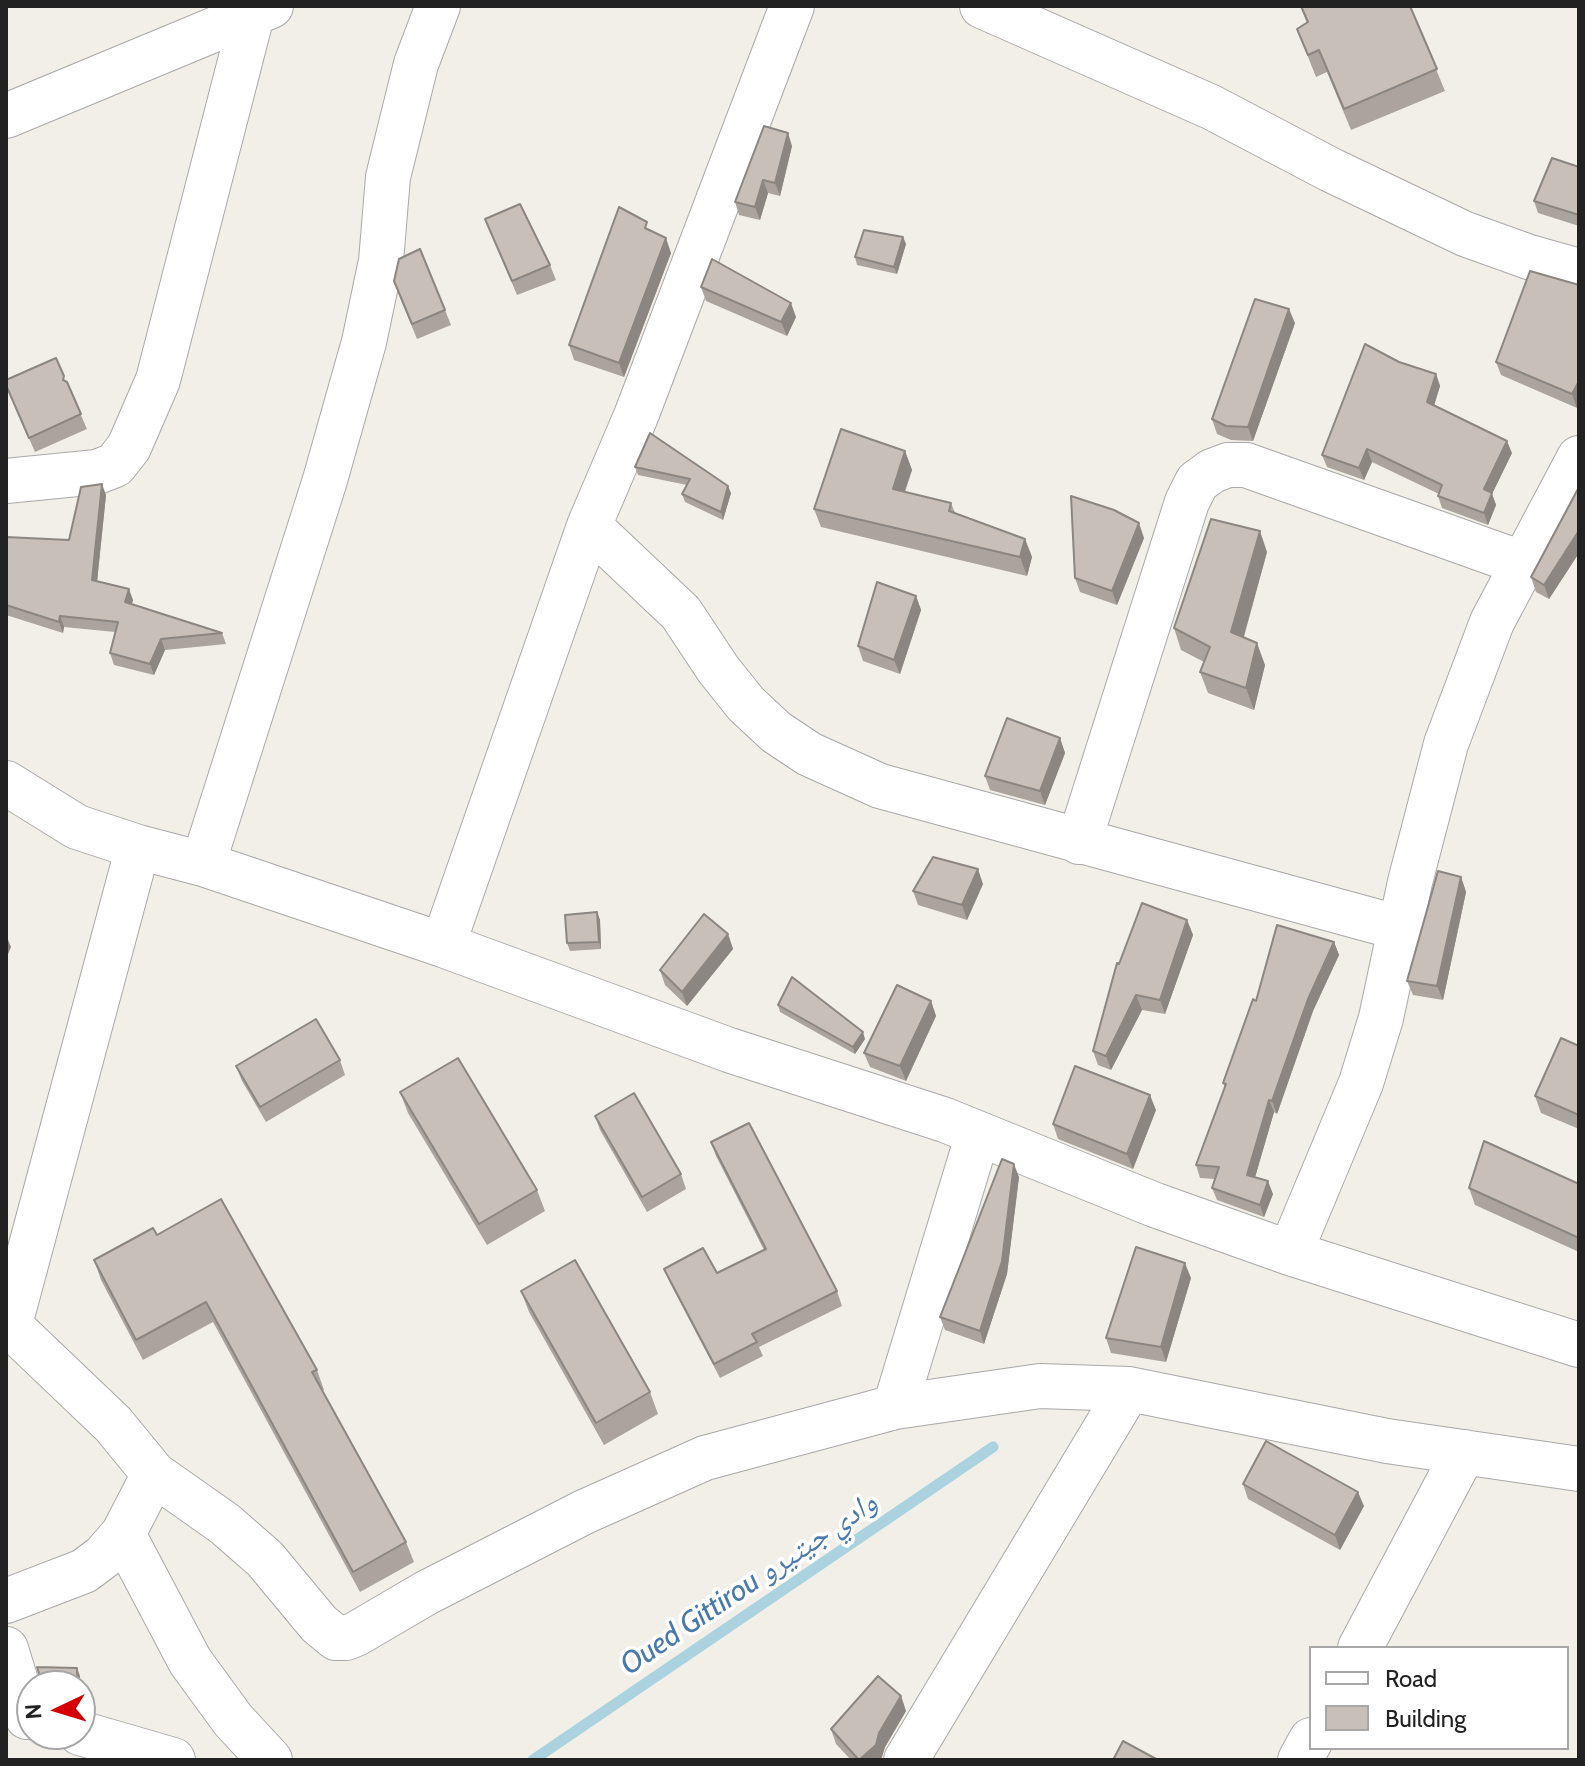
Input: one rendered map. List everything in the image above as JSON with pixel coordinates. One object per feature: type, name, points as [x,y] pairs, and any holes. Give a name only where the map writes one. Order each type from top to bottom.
[{"type":"street","points":[[203,864],[325,480],[359,358],[381,261],[388,177],[416,64],[438,6]]},
{"type":"street","points":[[443,945],[589,526],[636,416],[792,6]]},
{"type":"street","points":[[982,6],[1211,107],[1331,170],[1465,234],[1579,271]]},
{"type":"street","points":[[6,116],[261,11]]},
{"type":"street","points":[[6,481],[97,472],[115,465],[129,447],[158,380],[261,11]]},
{"type":"street","points":[[1290,1253],[1361,1083],[1381,1018],[1446,744],[1492,622],[1579,458]]},
{"type":"street","points":[[1079,842],[1187,502],[1197,482],[1212,471],[1228,465],[1246,465],[1524,564]]},
{"type":"street","points":[[589,526],[681,613],[718,669],[746,704],[776,732],[809,754],[880,786],[1400,928]]},
{"type":"street","points":[[6,783],[77,827],[203,864],[443,945],[729,1050],[945,1120],[1155,1205],[1290,1253],[1579,1345]]},
{"type":"street","points":[[138,847],[8,1323],[113,1424],[154,1474],[225,1524],[265,1559],[326,1632],[336,1638],[346,1638],[584,1512],[705,1458],[895,1407],[1040,1386],[1129,1389],[1387,1441],[1579,1469]]},
{"type":"street","points":[[895,1407],[978,1134]]},
{"type":"street","points":[[906,1760],[1129,1389]]},
{"type":"street","points":[[1361,1646],[1464,1452]]},
{"type":"street","points":[[6,1601],[84,1571],[104,1556],[123,1534],[154,1474]]},
{"type":"street","points":[[123,1534],[190,1661],[233,1720],[270,1760]]},
{"type":"street","points":[[6,1649],[16,1695]]},
{"type":"street","points":[[96,1738],[173,1760]]},
{"type":"building","points":[[1301,6],[1410,6],[1437,69],[1344,109],[1319,50],[1308,55],[1297,29],[1308,22]]},
{"type":"building","points":[[764,126],[788,133],[775,183],[763,180],[755,207],[735,202]]},
{"type":"building","points":[[1552,158],[1579,167],[1579,215],[1534,201]]},
{"type":"building","points":[[520,204],[550,265],[512,281],[485,219]]},
{"type":"building","points":[[619,207],[647,222],[645,228],[666,238],[619,363],[569,345]]},
{"type":"building","points":[[864,230],[903,237],[894,267],[855,257]]},
{"type":"building","points":[[420,249],[445,310],[412,324],[394,281],[399,259]]},
{"type":"building","points":[[712,259],[791,303],[781,322],[701,287]]},
{"type":"building","points":[[1530,271],[1579,285],[1579,381],[1572,394],[1496,362]]},
{"type":"building","points":[[1255,299],[1289,309],[1248,427],[1226,426],[1212,419]]},
{"type":"building","points":[[1365,344],[1399,362],[1436,374],[1427,402],[1507,441],[1484,489],[1492,493],[1484,513],[1438,496],[1442,485],[1367,449],[1359,468],[1322,455]]},
{"type":"building","points":[[56,358],[63,380],[67,382],[81,414],[29,438],[6,380]]},
{"type":"building","points":[[841,429],[905,451],[893,489],[951,503],[949,511],[1025,539],[1020,557],[814,509]]},
{"type":"building","points":[[650,433],[728,486],[721,512],[682,494],[690,479],[635,467]]},
{"type":"building","points":[[102,484],[92,580],[129,589],[125,602],[222,633],[161,639],[150,664],[110,653],[118,622],[60,616],[59,622],[6,605],[6,537],[69,540],[81,487]]},
{"type":"building","points":[[1579,487],[1579,532],[1544,585],[1531,577]]},
{"type":"building","points":[[1071,496],[1114,510],[1139,523],[1112,591],[1075,578]]},
{"type":"building","points":[[1211,519],[1260,531],[1231,632],[1257,643],[1246,688],[1200,672],[1210,647],[1174,628]]},
{"type":"building","points":[[877,582],[916,596],[894,660],[858,646]]},
{"type":"building","points":[[1007,718],[1060,738],[1040,791],[985,776]]},
{"type":"building","points":[[933,857],[978,869],[962,905],[913,891]]},
{"type":"building","points":[[1438,871],[1461,877],[1437,986],[1407,981]]},
{"type":"building","points":[[1142,903],[1187,920],[1160,1000],[1136,995],[1106,1056],[1093,1051],[1117,963]]},
{"type":"building","points":[[597,912],[599,942],[567,943],[565,915]]},
{"type":"building","points":[[704,914],[728,934],[682,992],[660,970]]},
{"type":"building","points":[[1277,925],[1334,942],[1308,999],[1272,1101],[1269,1100],[1247,1175],[1268,1181],[1260,1205],[1212,1188],[1219,1167],[1196,1165],[1253,999],[1256,1001]]},
{"type":"building","points":[[792,977],[863,1032],[853,1047],[778,1005]]},
{"type":"building","points":[[897,985],[931,1001],[900,1066],[864,1053]]},
{"type":"building","points":[[316,1019],[340,1060],[260,1107],[236,1066]]},
{"type":"building","points":[[1561,1038],[1579,1046],[1579,1115],[1535,1096]]},
{"type":"building","points":[[458,1058],[537,1190],[479,1224],[400,1092]]},
{"type":"building","points":[[1075,1066],[1150,1095],[1127,1154],[1053,1124]]},
{"type":"building","points":[[634,1093],[681,1174],[642,1197],[595,1116]]},
{"type":"building","points":[[749,1123],[837,1291],[752,1334],[757,1342],[714,1364],[664,1269],[703,1248],[717,1273],[766,1249],[711,1142]]},
{"type":"building","points":[[1484,1141],[1579,1184],[1579,1238],[1469,1188]]},
{"type":"building","points":[[1002,1159],[1014,1164],[1002,1261],[980,1331],[940,1317]]},
{"type":"building","points":[[221,1199],[317,1370],[312,1372],[406,1542],[353,1572],[206,1302],[136,1340],[94,1260],[153,1228],[157,1235]]},
{"type":"building","points":[[1136,1247],[1185,1263],[1161,1347],[1106,1338]]},
{"type":"building","points":[[575,1260],[650,1392],[596,1423],[521,1291]]},
{"type":"building","points":[[1266,1441],[1358,1492],[1335,1535],[1243,1484]]},
{"type":"building","points":[[37,1667],[77,1668],[77,1670],[38,1670]]},
{"type":"building","points":[[878,1676],[901,1696],[879,1733],[876,1745],[859,1760],[831,1729]]},
{"type":"building","points":[[1123,1741],[1158,1760],[1113,1760]]},
{"type":"waterway","name":"Oued Gittirou وادي جيتيرو","points":[[533,1760],[993,1447]]}]
